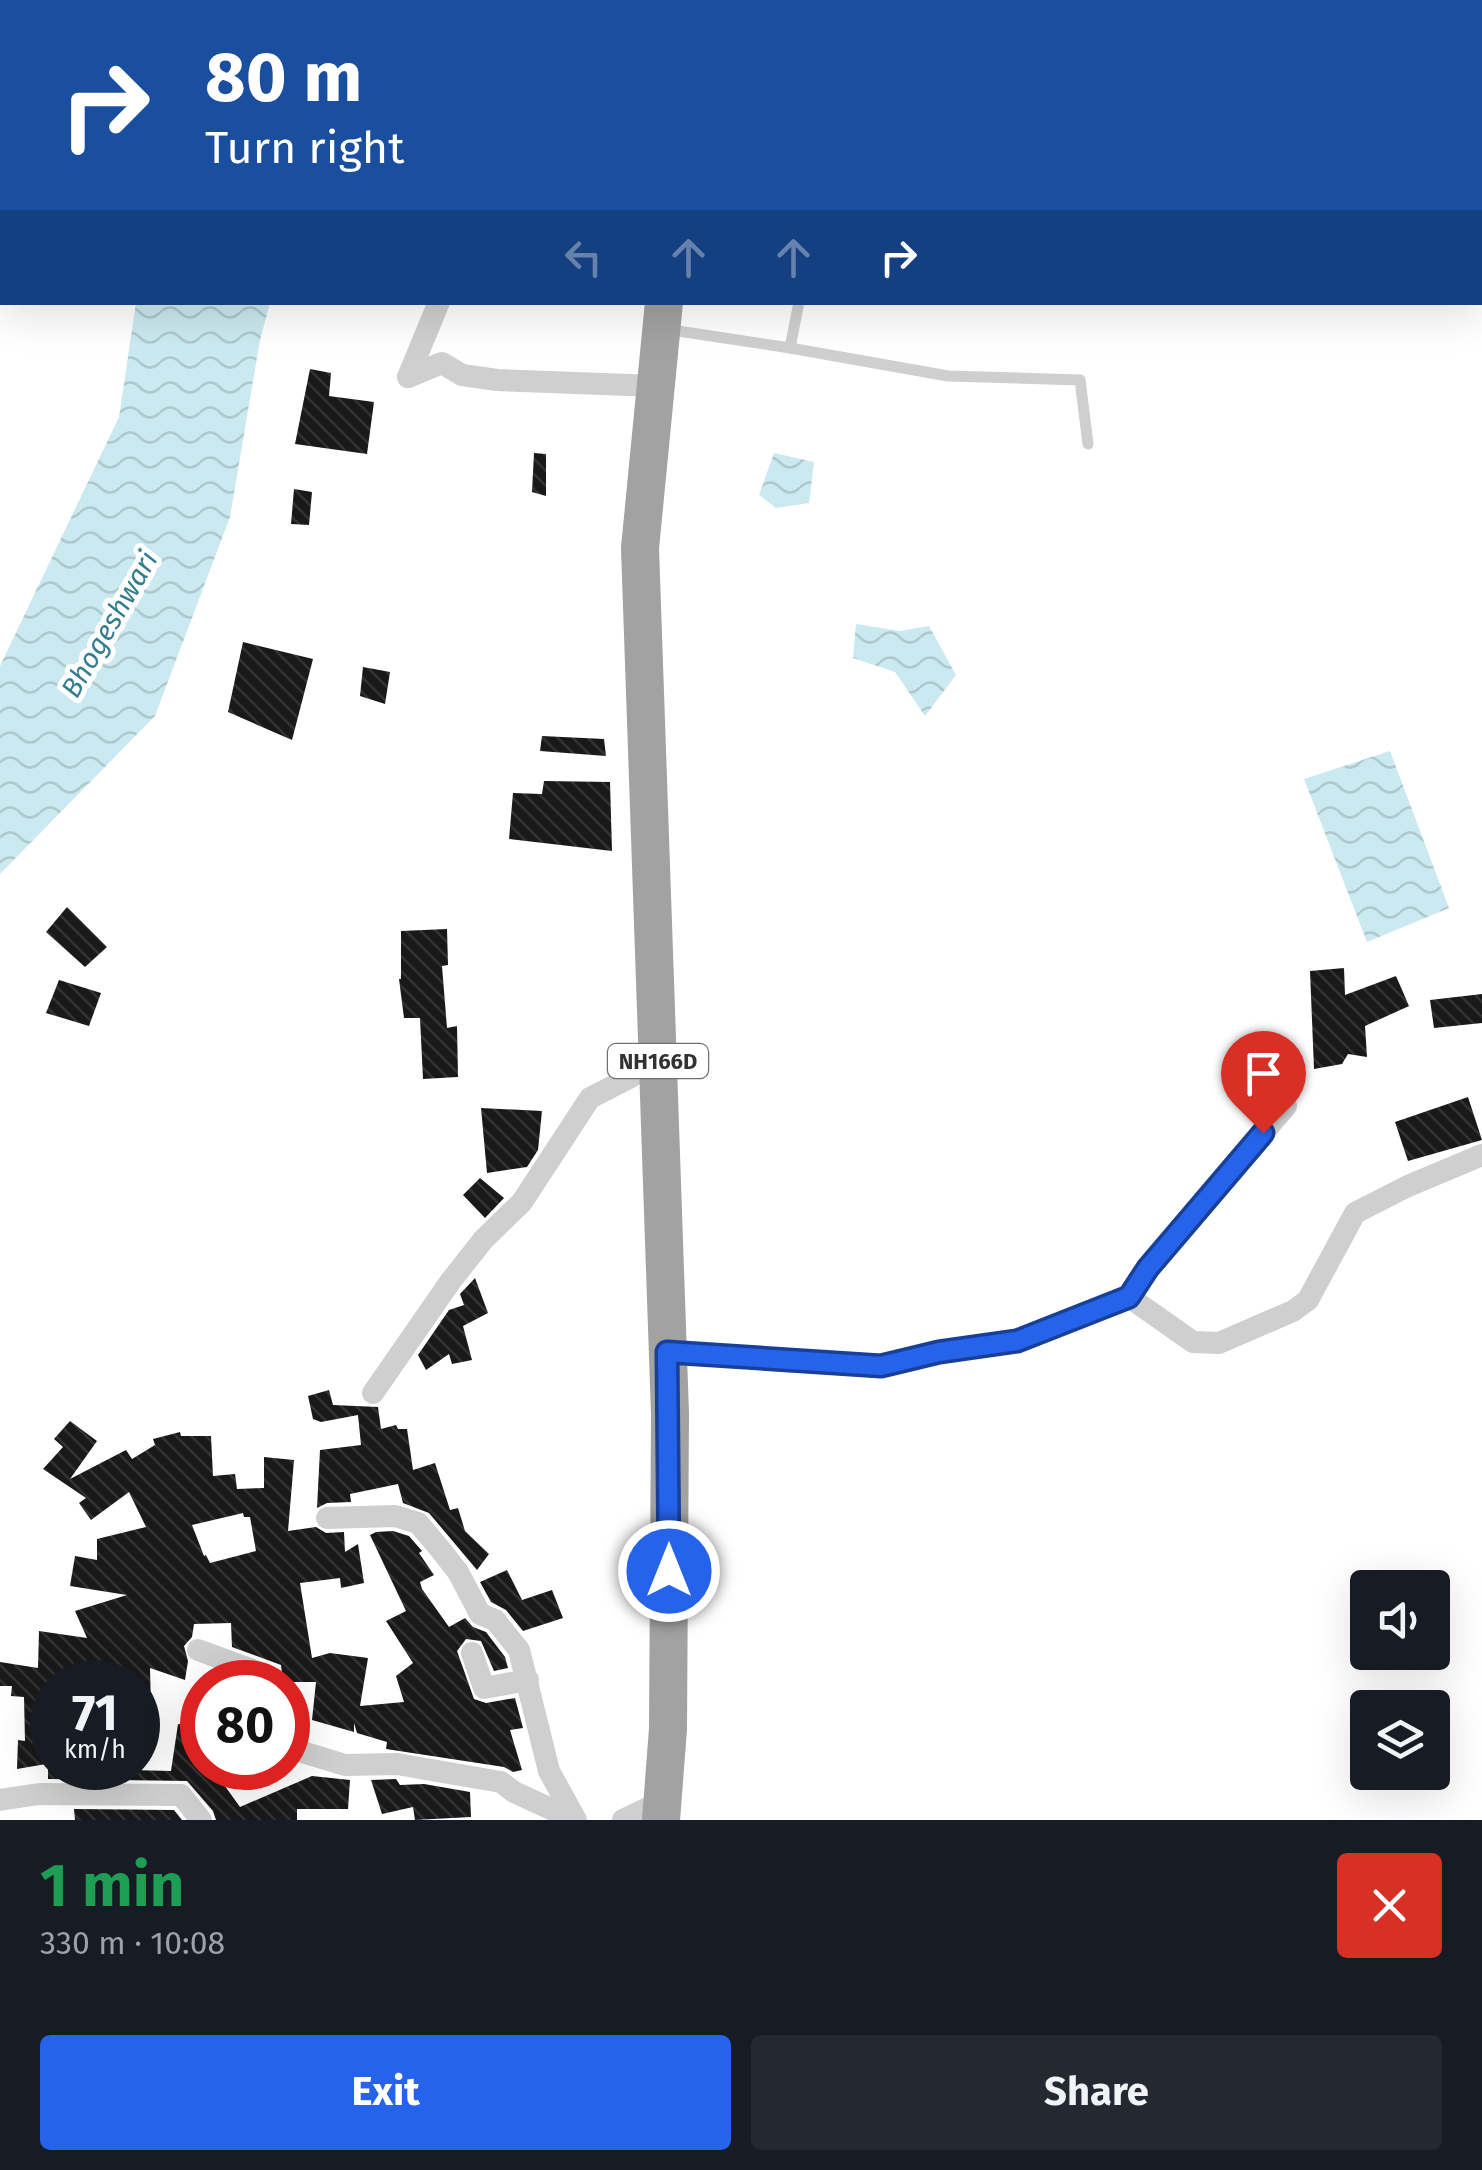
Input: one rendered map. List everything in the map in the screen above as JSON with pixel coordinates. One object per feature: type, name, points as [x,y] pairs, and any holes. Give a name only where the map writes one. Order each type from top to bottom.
[{"type":"highway","name":"NH166D","points":[[661,1815],[668,1729],[667,1352],[640,548],[663,316]]},
{"type":"street","points":[[438,305],[408,377],[442,363],[462,375],[497,380],[656,386]]},
{"type":"street","points":[[373,1392],[450,1282],[483,1240],[522,1202],[590,1098],[630,1076],[657,1049]]},
{"type":"street","points":[[667,1352],[881,1366],[939,1352],[1017,1341],[1129,1297],[1148,1268],[1286,1106]]},
{"type":"street","points":[[1129,1297],[1193,1342],[1219,1343],[1308,1300],[1354,1214],[1482,1155]]},
{"type":"street","points":[[328,1518],[395,1516],[418,1523],[458,1572],[480,1614],[495,1620],[514,1640],[550,1771],[576,1820]]},
{"type":"street","points":[[198,1650],[225,1660]]},
{"type":"street","points":[[472,1652],[484,1688],[528,1680]]},
{"type":"street","points":[[310,1756],[345,1764],[398,1764],[476,1777],[507,1786],[576,1820]]},
{"type":"street","points":[[507,1786],[550,1771]]},
{"type":"street","points":[[0,1800],[40,1794],[181,1795],[201,1820]]},
{"type":"street","points":[[623,1820],[646,1808],[661,1815]]},
{"type":"lane","points":[[790,348],[798,305]]},
{"type":"lane","points":[[663,316],[790,348],[948,376],[1080,380],[1088,444]]},
{"type":"water","name":"Bhogeshwari","points":[[136,305],[269,305],[230,517],[155,716],[0,874],[0,666],[119,417]]},
{"type":"water","points":[[774,453],[814,462],[809,503],[776,508],[759,495]]},
{"type":"water","points":[[856,624],[900,631],[929,626],[956,675],[925,716],[895,672],[853,658]]},
{"type":"water","points":[[1390,751],[1449,908],[1367,942],[1304,779]]},
{"type":"building","points":[[310,369],[331,373],[329,396],[374,402],[367,454],[295,444]]},
{"type":"building","points":[[534,453],[546,454],[546,496],[532,492]]},
{"type":"building","points":[[294,489],[312,492],[309,525],[291,524]]},
{"type":"building","points":[[243,642],[313,659],[292,740],[228,712]]},
{"type":"building","points":[[363,667],[390,672],[385,704],[360,696]]},
{"type":"building","points":[[542,736],[604,739],[606,756],[540,751]]},
{"type":"building","points":[[544,781],[610,782],[612,851],[509,839],[513,793],[542,794]]},
{"type":"building","points":[[67,907],[107,947],[85,967],[46,932]]},
{"type":"building","points":[[447,929],[448,965],[442,966],[447,1028],[457,1026],[458,1077],[423,1079],[420,1018],[404,1018],[399,979],[401,931]]},
{"type":"building","points":[[1344,968],[1345,995],[1396,976],[1409,1006],[1365,1026],[1367,1057],[1348,1054],[1342,1064],[1314,1069],[1310,971]]},
{"type":"building","points":[[59,980],[101,993],[89,1026],[46,1013]]},
{"type":"building","points":[[1482,994],[1482,1023],[1434,1028],[1430,1000]]},
{"type":"building","points":[[1468,1097],[1482,1140],[1408,1161],[1395,1122]]},
{"type":"building","points":[[481,1108],[542,1111],[538,1150],[527,1167],[487,1173]]},
{"type":"building","points":[[480,1178],[504,1198],[485,1218],[463,1195]]},
{"type":"building","points":[[475,1278],[488,1313],[463,1326],[472,1360],[452,1364],[449,1354],[426,1370],[418,1355],[449,1310],[464,1305],[460,1294]]},
{"type":"building","points":[[329,1390],[333,1405],[378,1407],[381,1429],[396,1425],[398,1429],[407,1429],[413,1470],[435,1463],[450,1510],[458,1508],[465,1531],[489,1554],[477,1570],[429,1513],[403,1503],[398,1484],[350,1494],[351,1502],[327,1503],[317,1508],[320,1450],[361,1445],[358,1415],[321,1422],[313,1419],[308,1396]]},
{"type":"building","points":[[70,1421],[97,1441],[70,1479],[126,1450],[132,1459],[155,1445],[153,1439],[180,1432],[181,1436],[211,1436],[213,1476],[235,1474],[237,1489],[264,1488],[264,1457],[294,1460],[288,1531],[316,1527],[326,1533],[344,1532],[345,1552],[358,1544],[364,1583],[341,1588],[340,1578],[300,1583],[312,1658],[330,1653],[368,1658],[360,1706],[404,1702],[396,1676],[413,1663],[386,1621],[406,1611],[370,1535],[393,1531],[409,1536],[434,1575],[420,1582],[422,1589],[449,1627],[465,1618],[473,1627],[486,1632],[505,1657],[508,1668],[494,1671],[481,1641],[466,1639],[457,1651],[474,1699],[486,1703],[515,1698],[523,1728],[510,1730],[522,1770],[513,1772],[504,1767],[386,1749],[387,1742],[357,1733],[354,1723],[354,1732],[312,1720],[316,1682],[310,1682],[310,1660],[267,1660],[232,1647],[231,1623],[194,1624],[192,1637],[184,1646],[188,1660],[180,1660],[180,1678],[160,1671],[160,1660],[38,1660],[39,1631],[87,1638],[75,1611],[127,1595],[70,1586],[75,1556],[97,1560],[97,1539],[146,1527],[129,1492],[91,1520],[79,1503],[86,1498],[43,1469],[63,1447],[54,1439]],"holes":[[[243,1513],[250,1517],[256,1551],[210,1563],[192,1525]]]},
{"type":"building","points":[[507,1570],[522,1600],[552,1590],[563,1618],[523,1631],[506,1610],[491,1602],[480,1582]]},
{"type":"building","points":[[0,1662],[30,1667],[30,1767],[17,1769],[18,1740],[25,1741],[24,1697],[11,1696],[12,1686],[0,1686]]},
{"type":"building","points":[[178,1724],[180,1781],[160,1781],[160,1771],[171,1771]]},
{"type":"building","points":[[312,1776],[350,1780],[348,1809],[297,1809],[297,1820],[216,1820],[195,1790],[228,1790],[240,1807],[279,1790],[310,1790]]},
{"type":"building","points":[[396,1779],[400,1785],[424,1784],[470,1792],[471,1817],[415,1820],[413,1807],[382,1814],[371,1780]]},
{"type":"building","points":[[74,1809],[174,1810],[182,1820],[75,1820]]},
{"type":"route","points":[[669,1571],[667,1352],[881,1366],[939,1352],[1017,1341],[1129,1297],[1148,1268],[1263,1133]]}]
